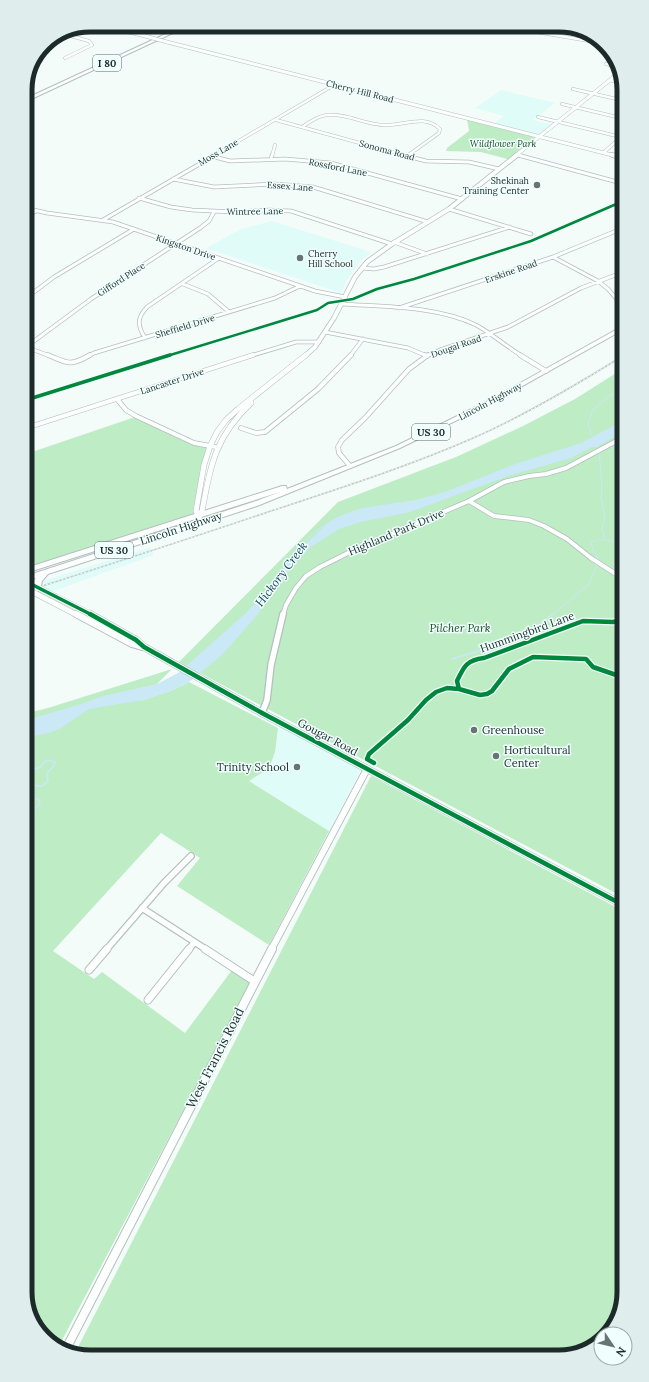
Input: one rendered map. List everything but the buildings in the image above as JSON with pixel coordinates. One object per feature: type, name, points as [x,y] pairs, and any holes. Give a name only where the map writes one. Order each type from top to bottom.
[{"type":"highway","name":"I 80","points":[[32,97],[169,32]]},
{"type":"highway","name":"I 80","points":[[32,97],[173,32]]},
{"type":"main road","name":"Lincoln Highway","points":[[32,569],[274,497],[310,481],[398,447],[440,428],[490,402],[617,331]]},
{"type":"main road","name":"Lincoln Highway","points":[[32,576],[200,518]]},
{"type":"main road","points":[[37,588],[38,580],[52,570]]},
{"type":"street","name":"Cherry Hill Road","points":[[129,32],[617,157]]},
{"type":"street","points":[[532,32],[590,41]]},
{"type":"street","points":[[65,58],[92,45],[89,41],[69,36]]},
{"type":"street","points":[[606,64],[611,65]]},
{"type":"street","points":[[200,518],[196,511],[204,465],[210,446],[222,426],[232,414],[302,359],[319,342],[342,304],[355,277],[362,268],[379,252],[450,209],[615,76]]},
{"type":"street","points":[[610,80],[616,82]]},
{"type":"street","name":"Moss Lane","points":[[102,220],[334,85]]},
{"type":"street","points":[[573,89],[617,99]]},
{"type":"street","points":[[562,104],[617,117]]},
{"type":"street","points":[[302,127],[320,116],[333,115],[382,125],[417,121],[431,123],[439,127],[439,133],[407,156]]},
{"type":"street","points":[[538,116],[617,136]]},
{"type":"street","name":"Sonoma Road","points":[[276,120],[432,162],[469,162],[499,169]]},
{"type":"street","points":[[603,153],[617,141]]},
{"type":"street","points":[[271,159],[274,145]]},
{"type":"street","points":[[518,155],[617,182]]},
{"type":"street","name":"Rossford Lane","points":[[211,156],[230,161],[271,159],[301,160],[345,166],[462,199]]},
{"type":"street","name":"Essex Lane","points":[[173,178],[188,183],[214,187],[275,184],[312,187],[428,222]]},
{"type":"street","name":"Wintree Lane","points":[[139,198],[171,207],[214,212],[291,211],[427,254]]},
{"type":"street","points":[[450,209],[530,234]]},
{"type":"street","name":"Kingston Drive","points":[[32,210],[55,215],[102,220],[177,243],[315,291],[345,297]]},
{"type":"street","points":[[32,214],[36,211]]},
{"type":"street","name":"Gifford Place","points":[[32,343],[49,332],[91,298],[205,225],[211,219],[214,212]]},
{"type":"street","points":[[362,268],[374,269],[384,267],[510,227]]},
{"type":"street","points":[[32,293],[54,277],[134,229]]},
{"type":"street","name":"Erskine Road","points":[[399,308],[553,257],[617,231]]},
{"type":"street","points":[[553,257],[598,281],[608,289],[617,299]]},
{"type":"street","points":[[145,338],[139,328],[138,323],[141,313],[147,307],[183,284],[219,258]]},
{"type":"street","name":"Dougal Road","points":[[350,466],[339,453],[338,447],[342,440],[365,418],[409,369],[427,356],[440,350],[508,327],[559,299],[617,274]]},
{"type":"street","points":[[183,284],[208,294],[229,312]]},
{"type":"street","name":"Sheffield Drive","points":[[32,349],[70,364],[78,362],[94,353],[275,298],[300,286]]},
{"type":"street","points":[[342,304],[399,308],[453,316],[477,326],[546,371]]},
{"type":"street","points":[[325,332],[408,348],[427,356]]},
{"type":"street","points":[[242,428],[254,434],[265,432],[336,372],[356,350],[363,339]]},
{"type":"street","name":"Lancaster Drive","points":[[32,426],[288,344],[296,342],[319,342]]},
{"type":"street","points":[[200,518],[216,448],[232,422],[268,387]]},
{"type":"street","points":[[117,399],[126,410],[136,416],[194,443],[216,448]]},
{"type":"street","name":"Highland Park Drive","points":[[262,712],[267,700],[271,665],[286,605],[296,588],[306,576],[320,567],[354,550],[469,501],[504,482],[529,476],[546,474],[566,468],[617,441]]},
{"type":"street","points":[[469,501],[494,516],[529,520],[544,526],[566,539],[617,575]]},
{"type":"street","name":"Gougar Road","points":[[32,585],[130,636],[144,647],[367,769],[617,902]]},
{"type":"street","name":"Gougar Road","points":[[32,592],[132,644],[144,647]]},
{"type":"street","name":"West Francis Road","points":[[68,1345],[179,1131],[254,981],[367,769]]},
{"type":"street","points":[[89,970],[142,908],[191,856]]},
{"type":"street","points":[[142,908],[254,981]]},
{"type":"street","points":[[148,1000],[194,943]]},
{"type":"shaded area","points":[[501,90],[555,103],[533,120],[553,125],[539,136],[492,125],[504,116],[475,108]]},
{"type":"shaded area","name":"Cherry Hill School","points":[[272,221],[371,252],[359,263],[346,281],[341,293],[206,248],[241,229]]},
{"type":"shaded area","points":[[150,547],[154,555],[62,588],[32,597],[32,584]]},
{"type":"shaded area","points":[[279,726],[361,770],[329,831],[249,781],[269,768]]},
{"type":"green space","name":"Wildflower Park","points":[[467,119],[538,137],[511,160],[481,152],[446,151],[447,148],[469,131]]},
{"type":"green space","name":"Pilcher Park","points":[[617,373],[617,894],[179,662],[338,502],[456,457],[523,426],[575,399]]},
{"type":"green space","points":[[135,417],[194,445],[206,448],[196,514],[32,567],[32,452]]},
{"type":"green space","points":[[172,669],[140,701],[173,690],[189,682],[278,728],[275,752],[269,768],[249,781],[329,831],[269,945],[177,886],[200,858],[161,833],[53,951],[94,979],[102,972],[185,1033],[232,970],[251,982],[61,1342],[49,1333],[38,1317],[33,1303],[32,1292],[32,712]]},
{"type":"green space","points":[[371,776],[617,908],[617,1292],[616,1303],[611,1317],[606,1326],[593,1326],[593,1338],[591,1340],[577,1347],[558,1350],[77,1349]]},
{"type":"water","points":[[617,424],[617,435],[597,447],[592,447],[571,458],[511,475],[410,512],[361,522],[339,529],[311,547],[295,563],[259,613],[222,655],[189,682],[173,690],[144,700],[89,709],[61,728],[49,733],[32,736],[32,719],[103,696],[157,684],[178,673],[245,614],[269,588],[292,558],[332,520],[362,508],[415,500],[445,492],[515,464],[581,443]]},
{"type":"waterway","points":[[592,436],[588,425],[592,411],[610,395],[617,392]]},
{"type":"waterway","points":[[599,451],[602,487],[601,497],[605,519],[602,529],[605,538]]},
{"type":"waterway","name":"Hickory Creek","points":[[280,574],[292,556],[306,540],[322,527],[341,516]]},
{"type":"waterway","points":[[600,562],[593,550],[591,542],[595,540],[607,540],[617,544]]},
{"type":"waterway","points":[[552,615],[589,584],[597,565]]},
{"type":"waterway","points":[[452,659],[508,642],[520,632],[535,627],[553,614]]},
{"type":"waterway","points":[[32,768],[35,769],[41,767],[43,763],[48,760],[55,762],[54,766],[47,773],[48,781],[42,786],[32,785]]},
{"type":"waterway","points":[[32,798],[39,799],[40,804],[32,811]]},
{"type":"railway","points":[[32,589],[340,488],[445,450],[491,430],[529,411],[617,359]]},
{"type":"cycle path","points":[[32,398],[317,310],[328,303],[353,299],[377,289],[414,279],[531,241],[617,204]]},
{"type":"cycle path","points":[[32,585],[136,640],[144,647],[262,713],[617,902]]},
{"type":"cycle path","name":"Hummingbird Lane","points":[[459,689],[457,681],[465,665],[475,659],[484,658],[583,621],[617,621]]},
{"type":"cycle path","points":[[374,763],[367,759],[369,754],[408,720],[426,700],[436,692],[447,688],[459,689],[480,695],[487,694],[492,691],[509,669],[533,657],[586,659],[593,667],[617,675]]},
{"type":"place","name":"Shekinah Training Center","points":[[537,185]]},
{"type":"place","name":"Cherry Hill School","points":[[300,258]]},
{"type":"place","name":"Greenhouse","points":[[474,730]]},
{"type":"place","name":"Horticultural Center","points":[[496,756]]},
{"type":"place","name":"Trinity School","points":[[297,767]]}]
